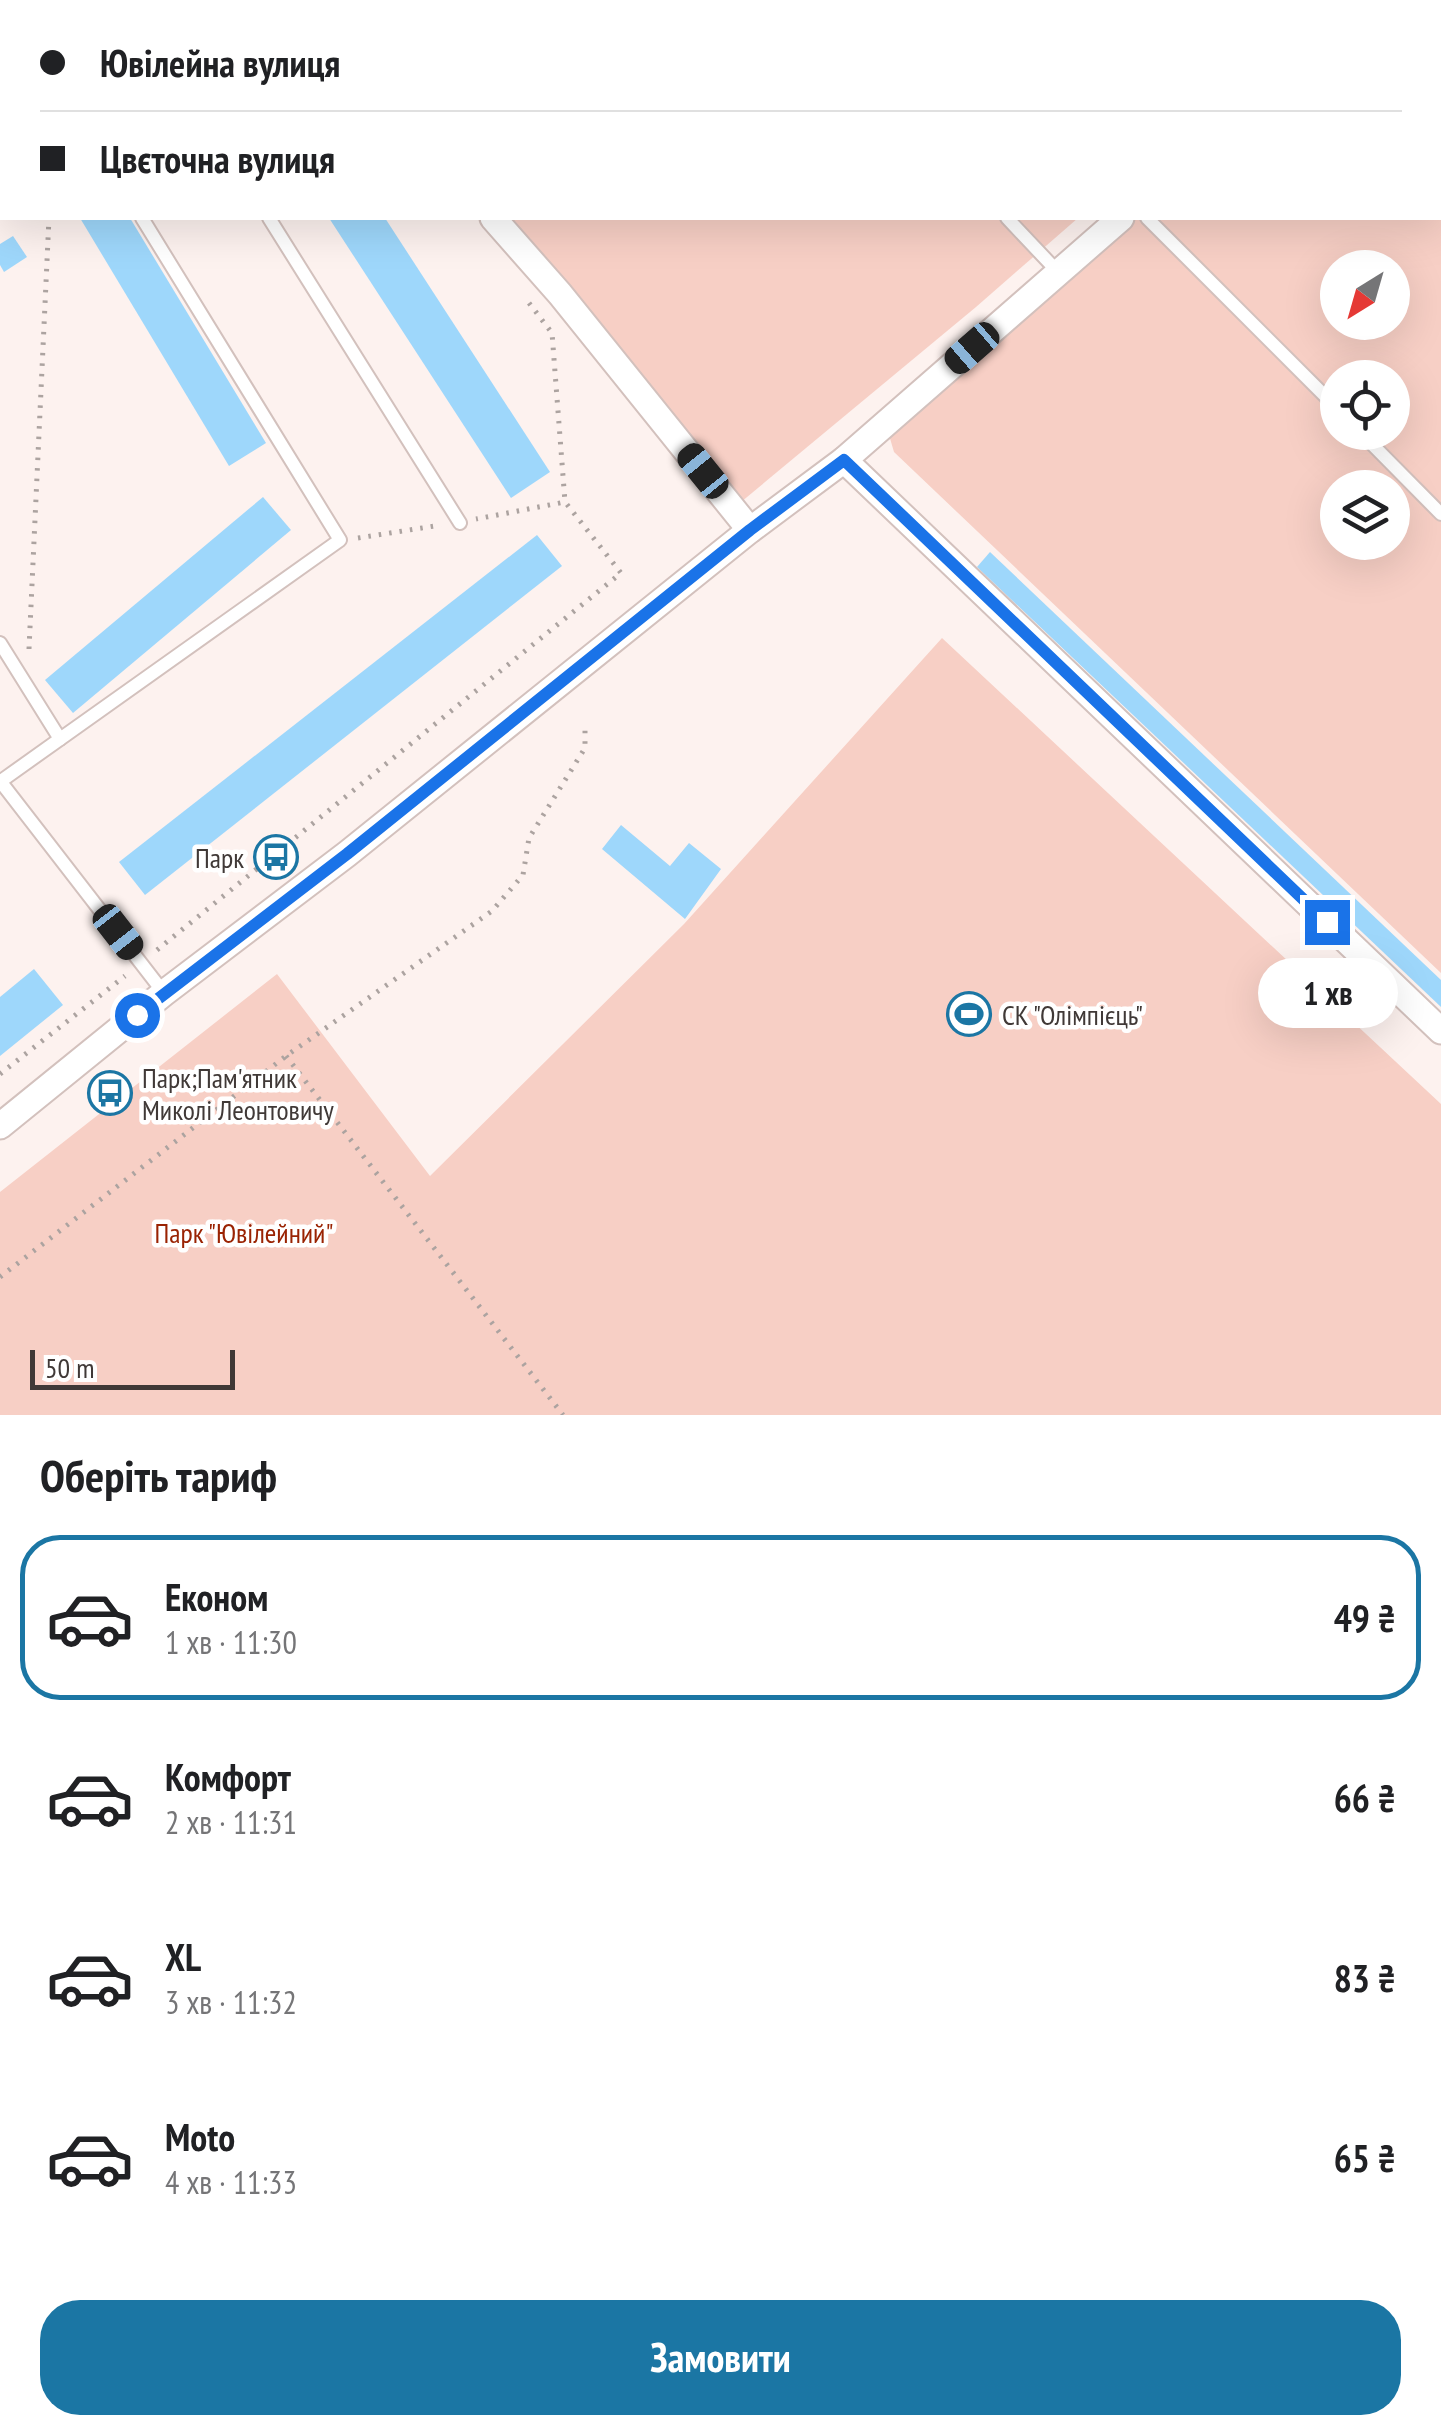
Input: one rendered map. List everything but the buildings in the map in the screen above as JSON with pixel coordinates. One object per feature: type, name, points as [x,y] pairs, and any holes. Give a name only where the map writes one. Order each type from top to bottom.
[{"type":"street","points":[[496,220],[750,530]]},
{"type":"street","points":[[0,1126],[750,530],[844,460],[1119,220]]},
{"type":"street","points":[[844,460],[1441,1031]]},
{"type":"lane","points":[[143,220],[340,540],[0,781],[164,993]]},
{"type":"lane","points":[[270,220],[460,522]]},
{"type":"lane","points":[[1010,220],[1058,272]]},
{"type":"lane","points":[[1149,220],[1320,392]]},
{"type":"lane","points":[[1378,450],[1441,514]]},
{"type":"lane","points":[[0,644],[60,739]]},
{"type":"path","points":[[27,687],[49,220]]},
{"type":"path","points":[[0,1074],[621,573],[564,502],[552,333],[520,290]]},
{"type":"path","points":[[340,540],[564,502]]},
{"type":"path","points":[[0,1277],[286,1056],[492,910],[523,875],[529,838],[585,748],[585,729]]},
{"type":"path","points":[[286,1056],[563,1415]]},
{"type":"green space","points":[[495,220],[1076,220],[976,307],[735,507]]},
{"type":"green space","points":[[1134,220],[1441,220],[1441,973],[894,452],[889,435]]},
{"type":"green space","name":"СК \"Олімпієць\"","points":[[942,638],[1441,1104],[1441,1415],[0,1415],[0,1192],[277,974],[430,1176],[684,924]]},
{"type":"place","name":"Парк","points":[[276,857]]},
{"type":"place","name":"СК \"Олімпієць\"","points":[[969,1014]]},
{"type":"place","name":"Парк;Пам'ятник Миколі Леонтовичу","points":[[110,1093]]},
{"type":"route","points":[[137,1015],[347,854],[750,530],[844,460],[1327,922]]},
{"type":"park label","name":"Парк \"Ювілейний\"","points":[[244,1232]]}]
